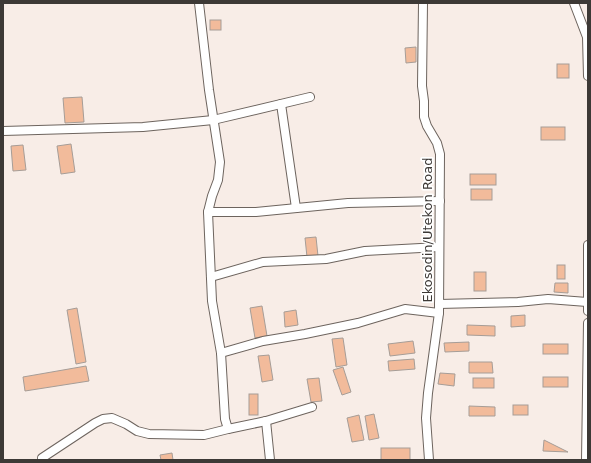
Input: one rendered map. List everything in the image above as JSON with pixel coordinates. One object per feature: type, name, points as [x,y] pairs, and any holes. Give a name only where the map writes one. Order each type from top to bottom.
[{"type":"street","points":[[199,3],[209,90],[220,162],[218,180],[208,212],[212,301],[221,353],[225,419],[228,429]]},
{"type":"street","name":"Ekosodin/Utekon Road","points":[[423,3],[422,86],[424,117],[427,126],[437,143],[440,154],[439,313],[426,418],[429,460]]},
{"type":"street","points":[[574,3],[587,37],[588,76]]},
{"type":"street","points":[[3,131],[143,127],[213,120],[310,97]]},
{"type":"street","points":[[281,104],[296,208]]},
{"type":"street","points":[[208,212],[256,212],[348,203],[440,201]]},
{"type":"street","points":[[588,245],[588,311]]},
{"type":"street","points":[[211,277],[263,262],[326,259],[364,251],[439,247]]},
{"type":"street","points":[[439,304],[518,302],[548,299],[587,302]]},
{"type":"street","points":[[221,353],[263,341],[358,323],[404,309],[439,313]]},
{"type":"street","points":[[586,460],[588,323]]},
{"type":"street","points":[[42,460],[95,422],[103,419],[112,418],[137,431],[149,434],[204,435],[266,421],[312,407]]},
{"type":"street","points":[[266,421],[270,460]]},
{"type":"building","points":[[210,20],[221,20],[221,30],[210,30]]},
{"type":"building","points":[[416,47],[416,62],[406,63],[405,48]]},
{"type":"building","points":[[557,64],[569,64],[569,78],[557,78]]},
{"type":"building","points":[[82,97],[84,122],[65,123],[63,98]]},
{"type":"building","points":[[541,127],[565,127],[565,140],[541,140]]},
{"type":"building","points":[[71,144],[75,172],[61,174],[57,146]]},
{"type":"building","points":[[23,145],[26,170],[13,171],[11,146]]},
{"type":"building","points":[[470,174],[496,174],[496,185],[470,185]]},
{"type":"building","points":[[471,189],[492,189],[492,200],[471,200]]},
{"type":"building","points":[[316,237],[318,256],[307,257],[305,238]]},
{"type":"building","points":[[557,265],[565,265],[565,279],[557,279]]},
{"type":"building","points":[[474,272],[486,272],[486,291],[474,291]]},
{"type":"building","points":[[555,283],[568,283],[568,293],[554,292]]},
{"type":"building","points":[[262,306],[267,336],[255,338],[250,308]]},
{"type":"building","points":[[77,308],[86,362],[76,364],[67,310]]},
{"type":"building","points":[[296,310],[298,325],[285,327],[284,312]]},
{"type":"building","points":[[525,315],[525,326],[511,327],[511,316]]},
{"type":"building","points":[[467,325],[495,326],[495,336],[467,335]]},
{"type":"building","points":[[343,338],[347,365],[336,367],[332,339]]},
{"type":"building","points":[[413,341],[415,353],[390,356],[388,344]]},
{"type":"building","points":[[469,342],[469,351],[445,352],[444,343]]},
{"type":"building","points":[[543,344],[568,344],[568,354],[543,354]]},
{"type":"building","points":[[269,355],[273,380],[262,382],[258,356]]},
{"type":"building","points":[[414,359],[415,369],[389,371],[388,361]]},
{"type":"building","points":[[469,362],[492,362],[493,373],[469,373]]},
{"type":"building","points":[[86,366],[89,381],[25,391],[23,377]]},
{"type":"building","points":[[343,367],[351,392],[342,395],[333,370]]},
{"type":"building","points":[[440,373],[455,374],[454,386],[438,384]]},
{"type":"building","points":[[543,377],[568,377],[568,387],[543,387]]},
{"type":"building","points":[[319,378],[322,401],[311,402],[307,379]]},
{"type":"building","points":[[473,378],[494,378],[494,388],[473,388]]},
{"type":"building","points":[[249,394],[258,394],[258,415],[249,415]]},
{"type":"building","points":[[513,405],[528,405],[528,415],[513,415]]},
{"type":"building","points":[[469,406],[495,407],[495,416],[469,416]]},
{"type":"building","points":[[374,414],[379,438],[369,440],[365,416]]},
{"type":"building","points":[[359,415],[364,440],[352,442],[347,418]]},
{"type":"building","points":[[544,440],[568,452],[543,451]]},
{"type":"building","points":[[381,448],[410,448],[410,460],[381,460]]},
{"type":"building","points":[[172,453],[173,460],[161,460],[160,455]]}]
